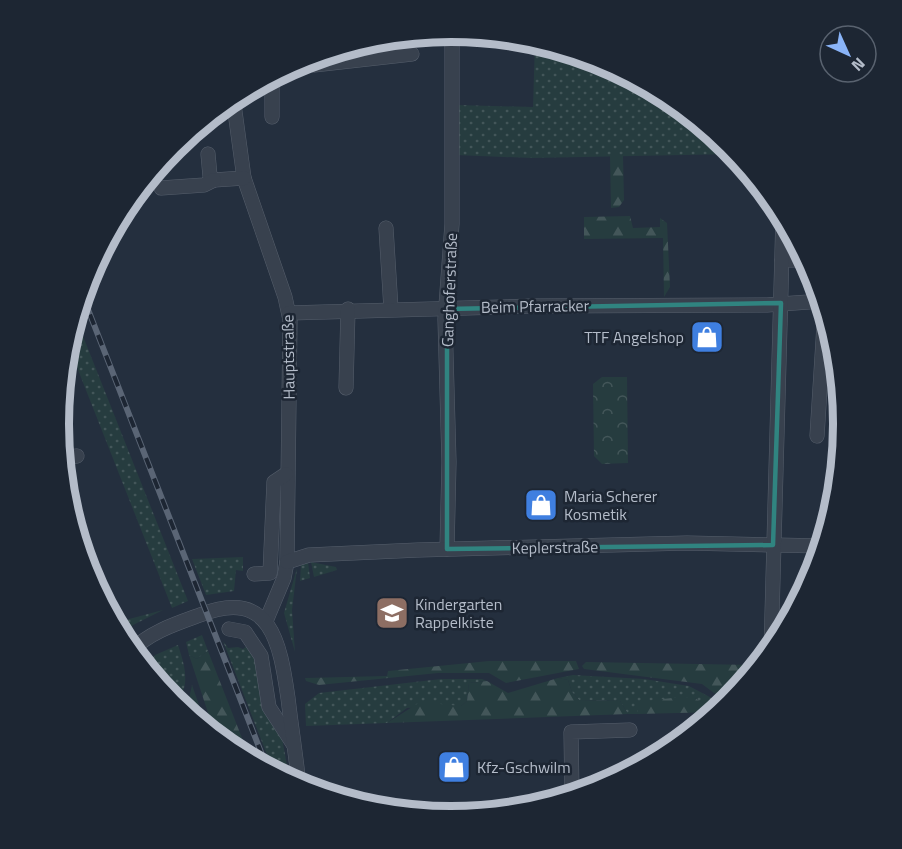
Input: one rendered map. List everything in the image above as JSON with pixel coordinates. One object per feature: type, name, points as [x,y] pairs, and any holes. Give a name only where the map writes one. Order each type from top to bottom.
[{"type":"street","name":"Ganghoferstraße","points":[[447,549],[447,309],[452,224],[452,42]]},
{"type":"street","points":[[323,64],[412,54]]},
{"type":"street","points":[[272,86],[272,117]]},
{"type":"street","name":"Hauptstraße","points":[[234,109],[244,178],[289,313],[287,562],[285,578],[266,621]]},
{"type":"street","points":[[208,154],[210,176],[214,180]]},
{"type":"street","points":[[161,189],[204,185],[214,180],[244,178]]},
{"type":"street","points":[[386,228],[391,309]]},
{"type":"street","points":[[771,633],[783,234]]},
{"type":"street","points":[[782,260],[796,260]]},
{"type":"street","name":"Beim Pfarracker","points":[[289,313],[348,309],[813,301]]},
{"type":"street","points":[[346,388],[348,309]]},
{"type":"street","points":[[818,436],[823,339]]},
{"type":"street","points":[[70,457],[77,456]]},
{"type":"street","points":[[254,574],[270,573],[274,482],[286,474]]},
{"type":"street","name":"Keplerstraße","points":[[287,562],[309,555],[447,549],[687,543],[813,546]]},
{"type":"street","points":[[138,644],[162,629],[219,607],[244,608],[266,621],[274,632],[283,666],[300,776]]},
{"type":"street","points":[[229,629],[245,632],[259,650],[269,707],[294,746]]},
{"type":"street","points":[[572,788],[571,732],[630,730]]},
{"type":"highlighted area","points":[[781,303],[773,545],[447,549],[447,309]]},
{"type":"green space","points":[[535,51],[574,62],[642,93],[684,121],[721,154],[532,158],[455,155],[457,105],[533,107]]},
{"type":"green space","points":[[610,156],[623,156],[624,200],[619,207],[611,208]]},
{"type":"green space","points":[[630,216],[633,228],[660,227],[660,218],[667,223],[670,287],[664,297],[663,238],[584,239],[584,217]]},
{"type":"green space","points":[[81,331],[188,601],[172,608],[74,361]]},
{"type":"green space","points":[[602,377],[627,377],[628,463],[602,464],[594,456],[593,384]]},
{"type":"green space","points":[[243,557],[243,571],[236,570],[234,591],[206,595],[192,559]]},
{"type":"green space","points":[[308,562],[310,578],[300,581],[301,564]]},
{"type":"green space","points":[[311,562],[336,567],[337,570],[314,577]]},
{"type":"green space","points":[[297,568],[292,610],[295,652],[284,613]]},
{"type":"green space","points":[[163,610],[128,629],[123,621]]},
{"type":"green space","points":[[202,635],[208,651],[197,659],[189,655],[186,642]]},
{"type":"green space","points":[[223,641],[228,648],[243,649],[247,646],[257,654],[282,738],[288,771],[269,761]]},
{"type":"green space","points":[[178,645],[185,676],[185,684],[181,695],[151,661],[155,655]]},
{"type":"green space","points":[[208,651],[246,748],[211,722],[189,655],[197,659]]},
{"type":"green space","points":[[489,661],[576,661],[579,669],[506,683],[489,673],[438,673],[319,685],[306,681],[305,678],[387,676],[388,671]]},
{"type":"green space","points":[[586,662],[748,665],[720,696],[702,684],[584,669],[582,666]]},
{"type":"green space","points":[[573,675],[644,679],[689,686],[716,700],[709,706],[695,698],[638,703],[638,714],[628,714],[620,701],[579,700],[572,692],[568,680],[558,678]]},
{"type":"green space","points":[[558,678],[568,680],[572,692],[579,700],[620,701],[628,714],[387,723],[420,702],[461,706],[467,701],[469,683],[487,681],[508,693]]},
{"type":"green space","points":[[441,679],[487,681],[469,683],[467,701],[461,706],[407,708],[387,723],[306,726],[305,704],[319,693]]},
{"type":"green space","points":[[192,685],[202,715],[199,712],[188,702]]},
{"type":"green space","points":[[680,697],[695,698],[709,706],[703,712],[638,714],[638,702]]},
{"type":"railway","points":[[87,308],[263,758]]},
{"type":"place","name":"TTF Angelshop","points":[[707,337]]},
{"type":"place","name":"Maria Scherer Kosmetik","points":[[541,505]]},
{"type":"place","name":"Kindergarten Rappelkiste","points":[[392,613]]},
{"type":"place","name":"Kfz-Gschwilm","points":[[454,767]]}]
